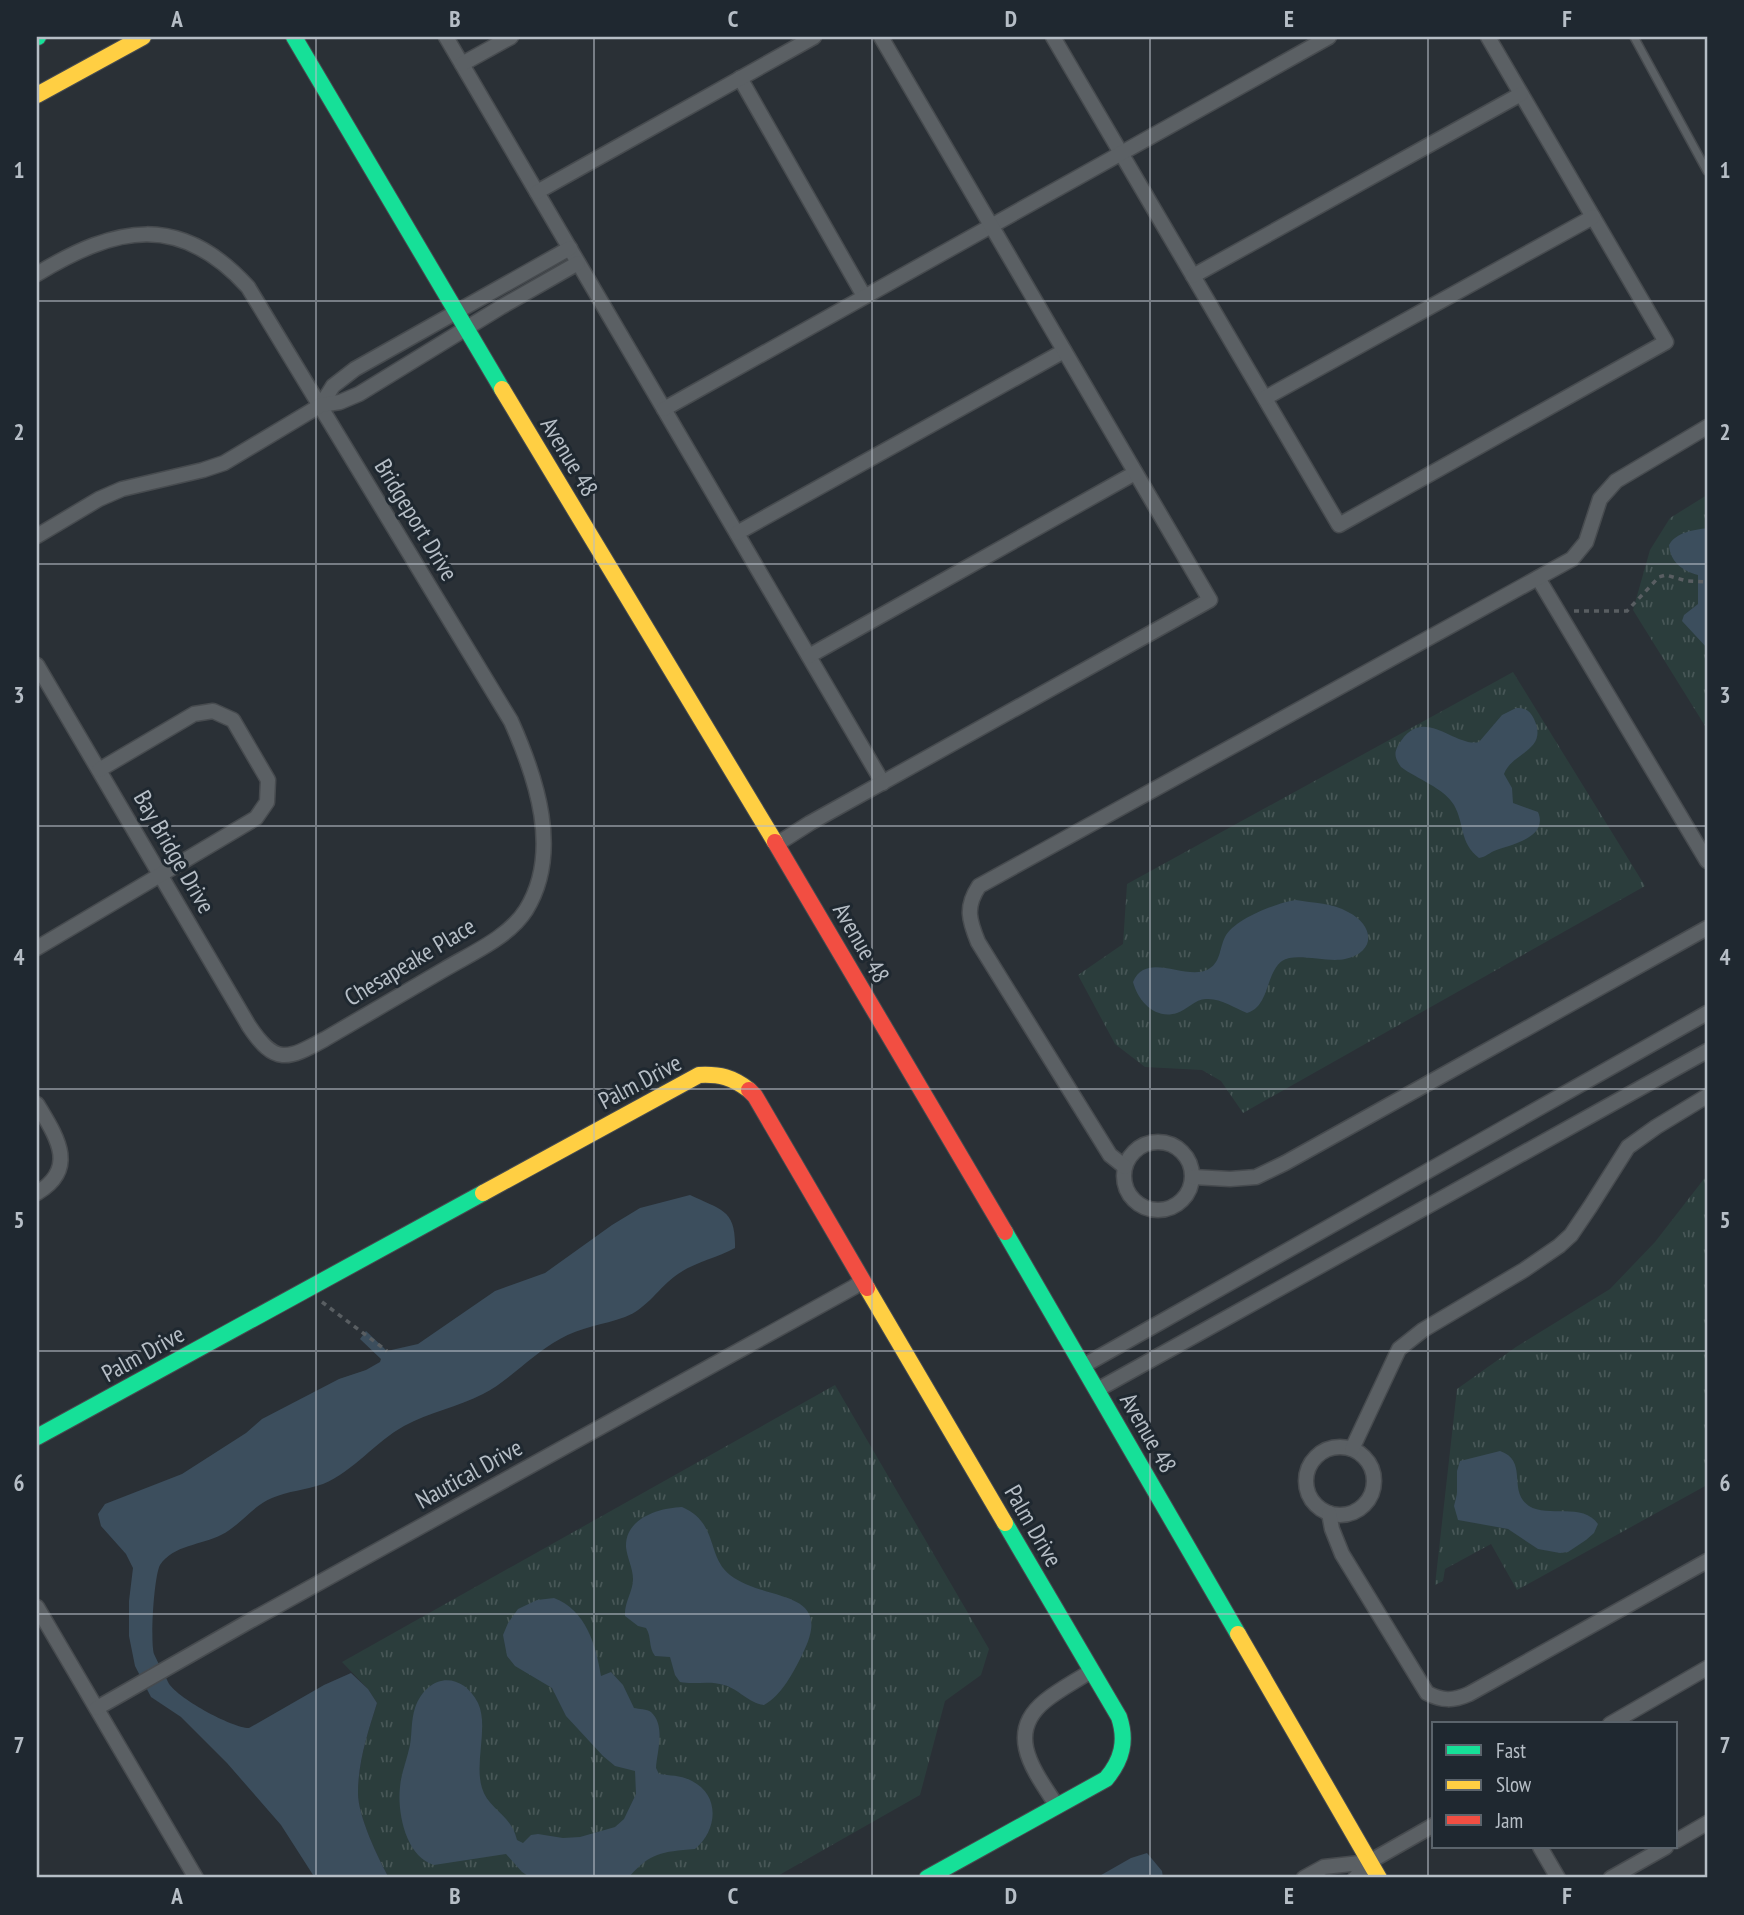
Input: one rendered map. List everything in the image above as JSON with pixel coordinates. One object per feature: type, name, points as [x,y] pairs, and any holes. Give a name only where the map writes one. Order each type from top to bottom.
[{"type":"main road","points":[[37,95],[143,37]]},
{"type":"main road","name":"Avenue 48","points":[[295,37],[454,312],[777,844],[1379,1878]]},
{"type":"main road","name":"Palm Drive","points":[[37,1437],[699,1075],[715,1073],[733,1076],[755,1097],[1124,1729],[1125,1742],[1121,1758],[1107,1779],[927,1878]]},
{"type":"street","points":[[446,37],[883,783]]},
{"type":"street","points":[[462,64],[511,37]]},
{"type":"street","points":[[537,192],[814,37]]},
{"type":"street","points":[[777,844],[1210,600],[881,37]]},
{"type":"street","points":[[1053,37],[1339,525],[1666,342],[1488,37]]},
{"type":"street","points":[[664,409],[1327,37]]},
{"type":"street","points":[[740,78],[864,296]]},
{"type":"street","points":[[1193,276],[1521,94]]},
{"type":"street","points":[[1265,398],[1592,217]]},
{"type":"street","name":"Bridgeport Drive","points":[[37,274],[81,248],[112,237],[139,234],[167,236],[200,247],[230,267],[248,287],[511,721],[529,762],[540,810],[544,842],[541,878]]},
{"type":"street","points":[[321,405],[333,386],[355,369],[570,248]]},
{"type":"street","points":[[37,536],[99,499],[122,489],[223,463],[321,405],[340,402],[367,389],[500,307],[578,263]]},
{"type":"street","points":[[737,533],[1064,351]]},
{"type":"street","points":[[355,369],[367,389]]},
{"type":"street","points":[[1125,1167],[1110,1155],[978,943],[968,917],[970,899],[979,886],[1572,559],[1586,542],[1600,499],[1616,481],[1707,427]]},
{"type":"street","points":[[809,656],[1135,473]]},
{"type":"street","points":[[1538,578],[1702,838],[1707,861]]},
{"type":"street","name":"Bay Bridge Drive","points":[[37,665],[248,1026],[262,1047],[278,1055]]},
{"type":"street","points":[[37,948],[256,818],[267,802],[268,780],[233,720],[213,711],[194,715],[99,770]]},
{"type":"street","name":"Chesapeake Place","points":[[278,1055],[302,1052],[500,936],[526,911],[541,878]]},
{"type":"street","points":[[1192,1177],[1256,1177],[1285,1163],[1707,928]]},
{"type":"street","points":[[1083,1366],[1707,1013]]},
{"type":"street","points":[[1097,1390],[1707,1051]]},
{"type":"street","points":[[1352,1449],[1399,1349],[1423,1330],[1559,1246],[1571,1235],[1629,1147],[1707,1096]]},
{"type":"street","points":[[37,1104],[56,1136],[61,1153],[61,1167],[54,1179],[37,1194]]},
{"type":"street","points":[[1157,1142],[1178,1148],[1186,1156],[1192,1177],[1184,1198],[1165,1210],[1143,1207],[1133,1200],[1124,1179],[1125,1167],[1137,1149],[1146,1143],[1157,1142]]},
{"type":"street","name":"Nautical Drive","points":[[97,1708],[854,1287],[862,1280]]},
{"type":"street","points":[[1342,1447],[1352,1449],[1362,1455],[1369,1464],[1373,1487],[1362,1507],[1352,1513],[1329,1513],[1319,1508],[1307,1490],[1308,1469],[1321,1452],[1342,1447]]},
{"type":"street","points":[[1329,1513],[1332,1530],[1342,1554],[1427,1693],[1441,1700],[1457,1699],[1469,1694],[1707,1561]]},
{"type":"street","points":[[37,1607],[197,1878]]},
{"type":"street","points":[[1613,1722],[1707,1668]]},
{"type":"street","points":[[1056,1806],[1031,1765],[1024,1737],[1027,1726],[1042,1703],[1091,1671]]},
{"type":"street","points":[[1678,1840],[1707,1823]]},
{"type":"street","points":[[1355,1878],[1369,1862],[1432,1826]]},
{"type":"street","points":[[1541,1848],[1558,1878]]},
{"type":"street","points":[[1611,1878],[1664,1848]]},
{"type":"street","points":[[1304,1878],[1324,1867],[1369,1862]]},
{"type":"lane","points":[[1633,37],[1707,171]]},
{"type":"path","points":[[1558,611],[1627,611],[1659,577],[1666,575],[1686,581],[1707,582]]},
{"type":"path","points":[[307,1290],[387,1351]]},
{"type":"green space","points":[[1707,495],[1707,729],[1633,610],[1650,550],[1670,518]]},
{"type":"green space","points":[[1513,672],[1645,886],[1243,1113],[1221,1081],[1202,1070],[1145,1067],[1115,1044],[1078,975],[1123,944],[1127,884]]},
{"type":"green space","points":[[1707,1175],[1707,1485],[1517,1590],[1491,1544],[1445,1569],[1443,1581],[1435,1585],[1457,1389],[1516,1347],[1610,1289],[1655,1242]]},
{"type":"green space","points":[[835,1385],[989,1649],[981,1675],[945,1701],[920,1795],[774,1878],[389,1878],[365,1825],[358,1793],[362,1759],[377,1703],[368,1689],[342,1662]]},
{"type":"water","points":[[1707,528],[1707,648],[1682,621],[1684,615],[1698,604],[1698,575],[1678,565],[1669,545],[1681,534]]},
{"type":"water","points":[[1516,708],[1531,713],[1537,738],[1504,774],[1512,788],[1513,803],[1538,812],[1540,821],[1538,828],[1526,839],[1479,858],[1468,846],[1450,799],[1401,767],[1396,752],[1407,733],[1417,728],[1428,727],[1469,742],[1479,742],[1502,715]]},
{"type":"water","points":[[1296,900],[1329,905],[1357,917],[1367,931],[1367,944],[1363,951],[1345,959],[1295,957],[1282,961],[1260,1004],[1247,1013],[1222,1002],[1206,999],[1177,1013],[1162,1014],[1149,1007],[1139,996],[1133,982],[1139,973],[1147,968],[1188,972],[1207,970],[1215,964],[1225,937],[1237,924],[1267,908]]},
{"type":"water","points":[[690,1195],[724,1212],[733,1225],[735,1248],[678,1274],[633,1313],[560,1339],[483,1394],[404,1426],[334,1478],[323,1484],[272,1498],[228,1531],[172,1553],[160,1565],[153,1609],[154,1654],[168,1682],[192,1703],[230,1723],[249,1728],[324,1685],[351,1673],[368,1689],[377,1703],[362,1759],[358,1793],[365,1825],[389,1878],[315,1878],[281,1825],[227,1763],[181,1717],[151,1697],[135,1666],[129,1636],[133,1568],[126,1554],[101,1526],[98,1514],[105,1504],[182,1474],[246,1433],[262,1419],[339,1379],[380,1362],[381,1359],[360,1339],[366,1331],[387,1351],[418,1344],[495,1291],[545,1273],[640,1208]]},
{"type":"water","points":[[1500,1451],[1514,1462],[1519,1492],[1529,1506],[1592,1517],[1598,1524],[1594,1533],[1568,1552],[1560,1553],[1538,1549],[1508,1529],[1458,1520],[1454,1506],[1460,1461]]},
{"type":"water","points":[[682,1507],[702,1522],[718,1559],[730,1575],[745,1584],[793,1600],[804,1607],[811,1618],[810,1633],[795,1669],[782,1690],[764,1705],[753,1702],[724,1685],[680,1682],[670,1657],[655,1656],[646,1628],[638,1626],[625,1616],[633,1579],[626,1547],[631,1529],[645,1516],[654,1512]]},
{"type":"water","points":[[554,1598],[574,1611],[582,1620],[596,1652],[601,1676],[611,1672],[623,1685],[634,1708],[649,1711],[656,1718],[659,1747],[656,1768],[659,1774],[688,1779],[708,1795],[713,1813],[708,1832],[695,1849],[673,1851],[650,1858],[628,1878],[531,1878],[506,1854],[434,1865],[416,1853],[410,1844],[402,1821],[399,1797],[415,1708],[420,1697],[436,1683],[445,1680],[463,1685],[478,1703],[482,1722],[482,1788],[489,1801],[510,1824],[517,1840],[523,1843],[531,1835],[538,1834],[563,1838],[580,1837],[615,1827],[624,1819],[636,1794],[635,1771],[615,1766],[603,1756],[566,1716],[552,1688],[515,1666],[507,1656],[503,1635],[518,1609],[537,1600]]},
{"type":"water","points":[[1147,1853],[1162,1871],[1163,1878],[1096,1878],[1131,1858]]},
{"type":"traffic: fast","points":[[294,37],[502,389]]},
{"type":"traffic: fast","points":[[37,1437],[483,1193]]},
{"type":"traffic: fast","points":[[1005,1232],[1238,1634]]},
{"type":"traffic: fast","points":[[927,1878],[1106,1779],[1122,1750],[1123,1734],[1119,1717],[1005,1523]]},
{"type":"traffic: slow","points":[[37,95],[143,37]]},
{"type":"traffic: slow","points":[[502,389],[775,842]]},
{"type":"traffic: slow","points":[[483,1193],[699,1075],[726,1077],[749,1090]]},
{"type":"traffic: slow","points":[[867,1288],[1005,1523]]},
{"type":"traffic: slow","points":[[1238,1634],[1379,1878]]},
{"type":"traffic: jam","points":[[775,842],[1005,1232]]},
{"type":"traffic: jam","points":[[749,1090],[867,1288]]}]
